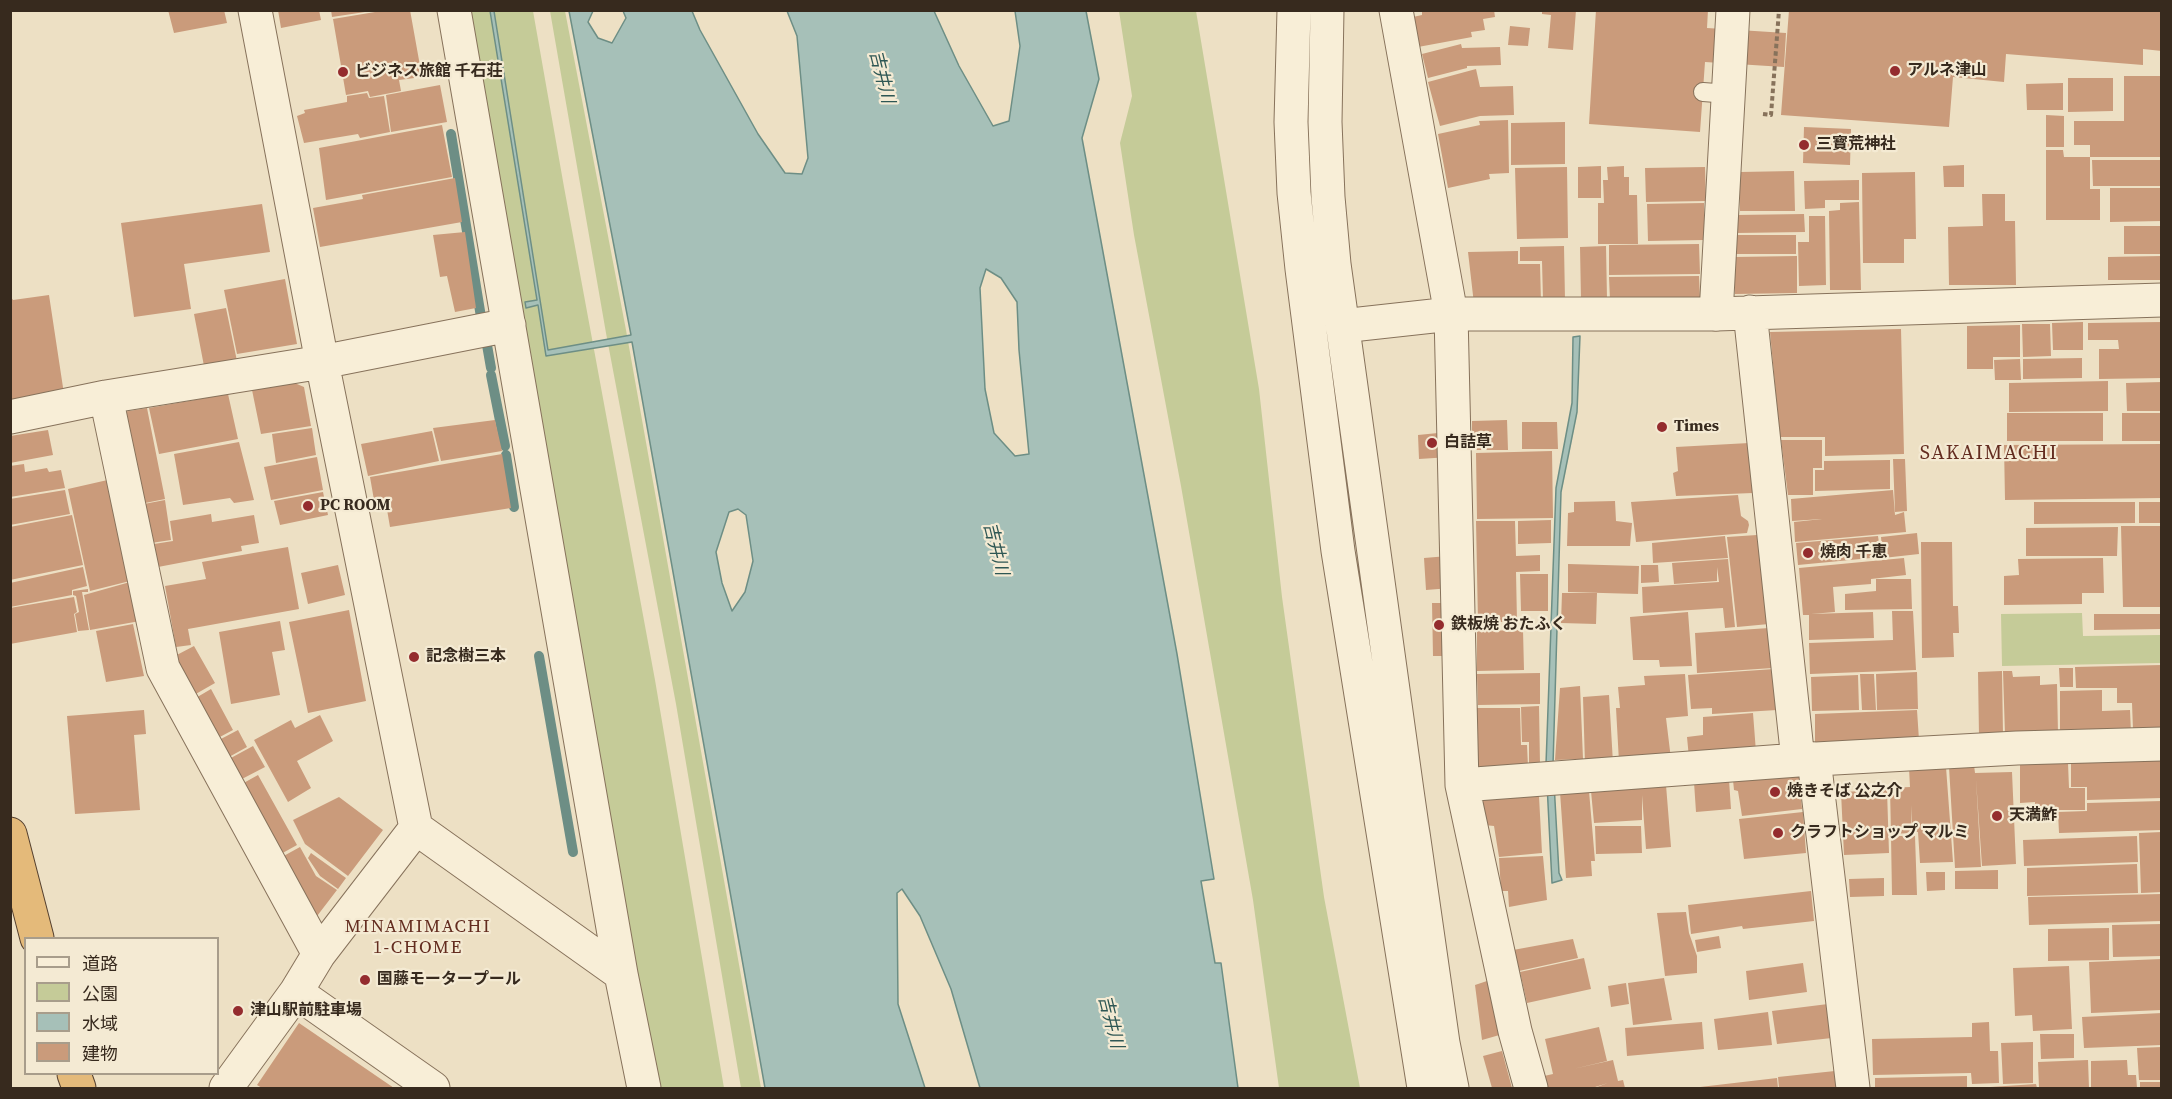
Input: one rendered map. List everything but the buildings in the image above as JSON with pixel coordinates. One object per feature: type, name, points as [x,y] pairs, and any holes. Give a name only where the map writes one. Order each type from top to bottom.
[{"type":"highway","points":[[10,834],[36,937]]},
{"type":"street","points":[[255,10],[322,362],[416,828],[621,974]]},
{"type":"street","points":[[454,10],[621,974],[644,1089]]},
{"type":"street","points":[[1294,10],[1291,122],[1294,193],[1302,269],[1338,551],[1424,1089]]},
{"type":"street","points":[[1327,10],[1324,122],[1328,197],[1342,327],[1440,1020],[1452,1089]]},
{"type":"street","points":[[1396,10],[1450,314],[1462,785],[1515,1030],[1531,1089]]},
{"type":"street","points":[[1716,314],[1720,100],[1733,10]]},
{"type":"street","points":[[1342,327],[1450,314],[1716,314],[2162,300]]},
{"type":"street","points":[[1750,312],[1806,760],[1853,1089]]},
{"type":"street","points":[[10,417],[106,398],[322,362],[509,325]]},
{"type":"street","points":[[106,398],[163,668],[319,954]]},
{"type":"street","points":[[1462,785],[1806,760],[2017,748],[2162,744]]},
{"type":"street","points":[[226,1089],[296,992],[319,954],[416,828]]},
{"type":"street","points":[[296,992],[433,1089]]},
{"type":"path","points":[[1720,100],[1771,115],[1779,10]]},
{"type":"green space","points":[[468,11],[533,11],[655,680],[724,1088],[654,1088]]},
{"type":"green space","points":[[550,11],[565,11],[626,330],[761,1088],[741,1088],[676,704],[606,333]]},
{"type":"green space","points":[[1119,11],[1196,11],[1259,389],[1282,597],[1324,897],[1360,1088],[1279,1088],[1253,900],[1181,486],[1134,235],[1120,143],[1132,96]]},
{"type":"green space","points":[[2082,613],[2083,636],[2161,635],[2161,663],[2002,666],[2001,614]]},
{"type":"water","name":"吉井川","points":[[490,11],[494,11],[548,350],[631,335],[569,11],[593,11],[588,22],[598,38],[612,43],[626,18],[623,11],[692,11],[700,30],[758,134],[785,173],[802,174],[808,158],[797,36],[787,11],[934,11],[959,66],[993,126],[1009,121],[1020,46],[1015,11],[1086,11],[1099,79],[1082,138],[1177,654],[1214,879],[1201,881],[1215,963],[1221,963],[1238,1088],[980,1088],[951,989],[920,916],[902,889],[897,893],[898,1004],[925,1088],[765,1088],[632,342],[546,356],[538,305],[526,308],[525,302],[537,300]],"holes":[[[986,269],[1001,278],[1017,302],[1029,454],[1015,456],[994,433],[985,389],[980,288]],[[738,509],[746,515],[753,561],[745,592],[732,611],[722,583],[716,552],[729,512]]]},
{"type":"water","points":[[1580,336],[1577,412],[1561,492],[1553,765],[1559,873],[1562,880],[1552,883],[1546,764],[1556,488],[1572,403],[1573,337]]},
{"type":"waterway","points":[[451,134],[481,317]]},
{"type":"waterway","points":[[487,345],[491,368]]},
{"type":"waterway","points":[[491,375],[505,446]]},
{"type":"waterway","points":[[506,455],[514,507]]},
{"type":"waterway","points":[[539,656],[573,852]]},
{"type":"place","name":"アルネ津山","points":[[1895,71]]},
{"type":"place","name":"ビジネス旅館 千石荘","points":[[343,72]]},
{"type":"place","name":"三寳荒神社","points":[[1804,145]]},
{"type":"place","name":"Times","points":[[1662,427]]},
{"type":"place","name":"白詰草","points":[[1432,443]]},
{"type":"place","name":"PC ROOM","points":[[308,506]]},
{"type":"place","name":"焼肉 千恵","points":[[1808,553]]},
{"type":"place","name":"鉄板焼 おたふく","points":[[1439,625]]},
{"type":"place","name":"記念樹三本","points":[[414,657]]},
{"type":"place","name":"焼きそば 公之介","points":[[1775,792]]},
{"type":"place","name":"天満鮓","points":[[1997,816]]},
{"type":"place","name":"クラフトショップ マルミ","points":[[1778,833]]},
{"type":"place","name":"国藤モータープール","points":[[365,980]]},
{"type":"place","name":"津山駅前駐車場","points":[[238,1011]]},
{"type":"district","name":"SAKAIMACHI","points":[[1989,454]]},
{"type":"district","name":"MINAMIMACHI 1-CHOME","points":[[418,937]]}]
